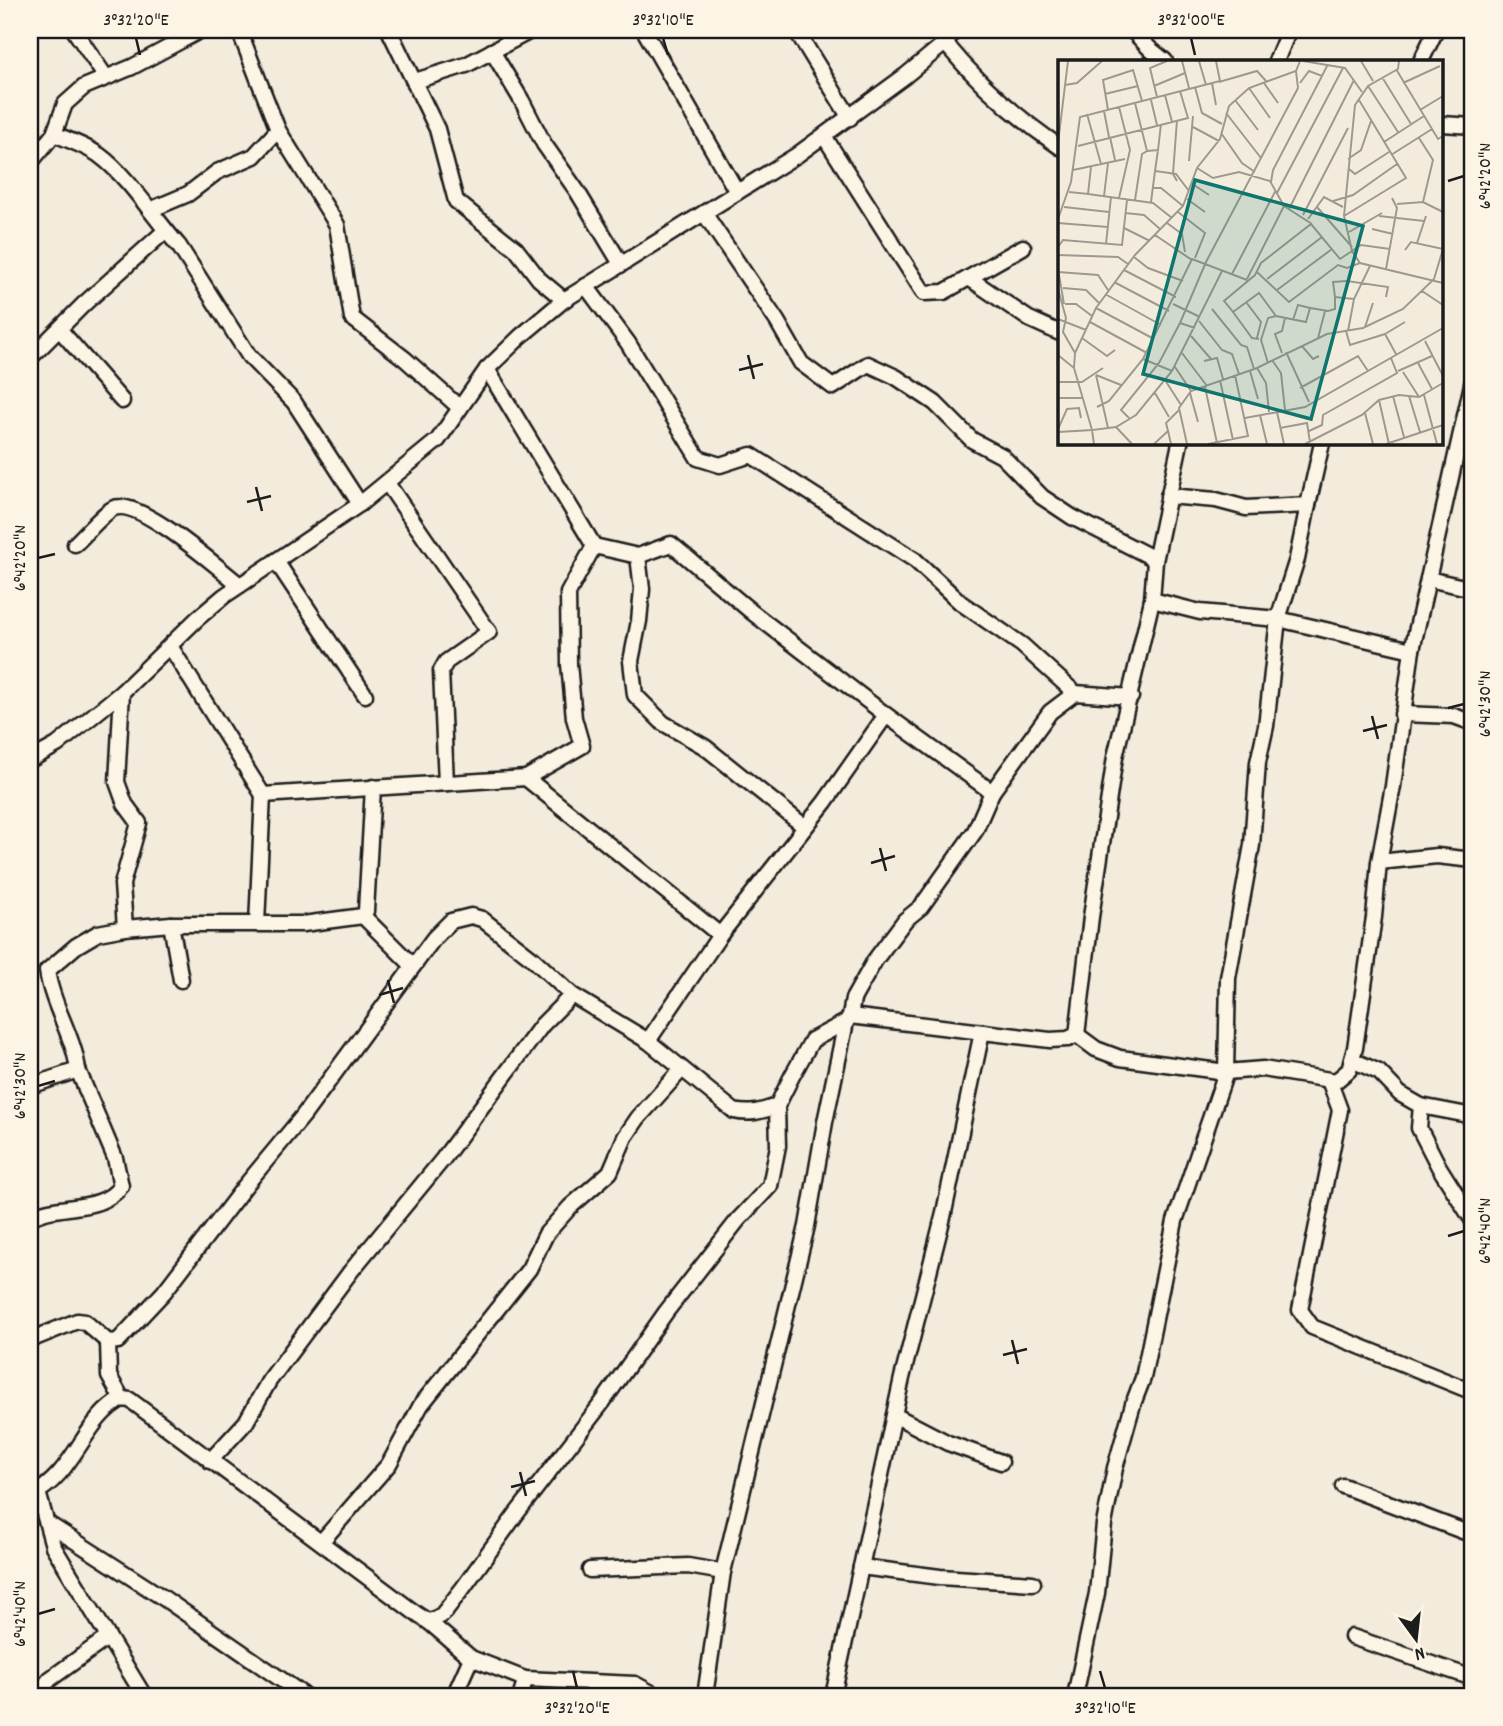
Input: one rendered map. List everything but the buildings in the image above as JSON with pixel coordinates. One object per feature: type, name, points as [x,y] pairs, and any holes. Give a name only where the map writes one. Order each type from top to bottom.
[{"type":"street","points":[[74,30],[105,76]]},
{"type":"street","points":[[30,163],[54,134],[65,104],[84,87],[132,66],[201,30]]},
{"type":"street","points":[[239,30],[278,130],[337,225],[352,318],[405,359],[460,408]]},
{"type":"street","points":[[389,30],[437,130],[456,201],[516,249],[540,279],[564,300]]},
{"type":"street","points":[[415,81],[466,65],[533,30]]},
{"type":"street","points":[[644,30],[737,192]]},
{"type":"street","points":[[796,30],[850,118]]},
{"type":"street","points":[[30,760],[57,745],[122,692],[198,618],[240,585],[360,504],[438,440],[487,369],[564,300],[824,136],[945,43],[955,30]]},
{"type":"street","points":[[1132,30],[1164,60]]},
{"type":"street","points":[[1276,60],[1289,30]]},
{"type":"street","points":[[1421,60],[1436,30]]},
{"type":"street","points":[[945,43],[967,70],[1026,124],[1058,146]]},
{"type":"street","points":[[492,51],[544,145],[578,191],[621,264]]},
{"type":"street","points":[[1444,124],[1473,125]]},
{"type":"street","points":[[150,209],[188,194],[217,172],[254,156],[278,130]]},
{"type":"street","points":[[54,134],[99,155],[150,209],[179,246],[249,356],[294,402],[360,504]]},
{"type":"street","points":[[824,136],[924,293],[944,292],[1023,247]]},
{"type":"street","points":[[704,213],[801,363],[833,387],[868,364],[896,377],[935,403],[972,440],[1002,456],[1042,497],[1072,517],[1155,561]]},
{"type":"street","points":[[30,358],[84,304],[165,231]]},
{"type":"street","points":[[968,278],[1029,319],[1058,332]]},
{"type":"street","points":[[586,286],[628,343],[698,458],[720,465],[751,455],[915,560],[961,603],[1022,645],[1075,693],[1131,697]]},
{"type":"street","points":[[60,330],[122,401]]},
{"type":"street","points":[[487,369],[594,546],[638,556],[671,544],[753,613],[992,792]]},
{"type":"street","points":[[1077,1035],[1096,1049],[1120,1058],[1226,1072],[1263,1069],[1336,1081],[1349,1070],[1362,1006],[1379,862],[1393,786],[1412,650],[1473,380]]},
{"type":"street","points":[[1077,1035],[1090,917],[1113,770],[1152,600],[1155,561],[1180,444]]},
{"type":"street","points":[[1075,1696],[1097,1593],[1104,1524],[1115,1468],[1143,1378],[1175,1221],[1226,1072],[1228,978],[1252,845],[1258,762],[1266,726],[1278,619],[1297,559],[1322,444]]},
{"type":"street","points":[[1458,447],[1473,450]]},
{"type":"street","points":[[387,483],[489,632],[446,662],[441,671],[446,783]]},
{"type":"street","points":[[1168,496],[1216,500],[1246,508],[1308,505]]},
{"type":"street","points":[[75,544],[113,508],[123,507],[159,522],[240,585]]},
{"type":"street","points":[[263,795],[526,778],[582,746],[574,718],[570,678],[568,593],[594,546]]},
{"type":"street","points":[[638,556],[642,589],[631,661],[635,695],[663,723],[705,747],[805,827]]},
{"type":"street","points":[[276,561],[365,695]]},
{"type":"street","points":[[1428,579],[1473,589]]},
{"type":"street","points":[[1152,600],[1199,611],[1278,619],[1412,650]]},
{"type":"street","points":[[170,646],[263,795],[257,924]]},
{"type":"street","points":[[122,692],[117,782],[125,804],[139,823],[122,884],[125,928]]},
{"type":"street","points":[[705,1696],[723,1572],[807,1226],[825,1122],[853,999],[875,960],[905,920],[921,907],[975,831],[992,792],[1050,712],[1075,693]]},
{"type":"street","points":[[1402,714],[1454,716],[1473,723]]},
{"type":"street","points":[[648,1041],[720,935],[805,827],[886,715]]},
{"type":"street","points":[[526,778],[720,935]]},
{"type":"street","points":[[363,916],[366,911],[373,787]]},
{"type":"street","points":[[1379,862],[1437,856],[1473,860]]},
{"type":"street","points":[[30,1217],[41,1211],[87,1205],[113,1198],[121,1186],[116,1158],[78,1070],[76,1055],[60,1019],[47,971],[76,946],[98,933],[125,928],[171,924],[303,924],[363,916]]},
{"type":"street","points":[[363,916],[413,966]]},
{"type":"street","points":[[30,1340],[77,1321],[85,1322],[108,1342],[118,1341],[164,1292],[245,1186],[303,1116],[434,938],[450,921],[471,916],[482,919],[532,958],[572,995],[648,1041],[734,1111],[744,1114],[757,1113],[777,1106]]},
{"type":"street","points":[[171,924],[181,980]]},
{"type":"street","points":[[210,1461],[246,1422],[285,1359],[351,1271],[443,1159],[542,1025],[572,995]]},
{"type":"street","points":[[429,1622],[442,1615],[666,1312],[738,1220],[770,1185],[778,1146],[777,1106],[813,1040],[848,1019],[1050,1040],[1068,1040],[1077,1035]]},
{"type":"street","points":[[833,1696],[894,1415],[943,1217],[982,1032]]},
{"type":"street","points":[[1352,1060],[1379,1072],[1399,1094],[1421,1106],[1473,1116]]},
{"type":"street","points":[[321,1541],[388,1464],[421,1405],[529,1269],[546,1234],[570,1207],[610,1172],[625,1137],[638,1118],[682,1069]]},
{"type":"street","points":[[30,1086],[78,1070]]},
{"type":"street","points":[[1329,1080],[1340,1110],[1300,1310],[1312,1326],[1473,1392]]},
{"type":"street","points":[[1421,1106],[1419,1128],[1439,1167],[1473,1221]]},
{"type":"street","points":[[108,1342],[108,1376],[121,1399]]},
{"type":"street","points":[[144,1696],[52,1546],[47,1523],[33,1490],[59,1476],[104,1412],[121,1399],[130,1400],[321,1541],[429,1622],[471,1658],[525,1679],[635,1684],[657,1696]]},
{"type":"street","points":[[894,1415],[948,1443],[1001,1462]]},
{"type":"street","points":[[1343,1486],[1473,1535]]},
{"type":"street","points":[[47,1523],[165,1599],[305,1696]]},
{"type":"street","points":[[590,1570],[688,1566],[723,1572]]},
{"type":"street","points":[[861,1567],[940,1577],[1033,1583]]},
{"type":"street","points":[[1352,1637],[1473,1678]]},
{"type":"street","points":[[36,1696],[50,1679],[107,1638]]},
{"type":"street","points":[[454,1696],[471,1658]]},
{"type":"street","points":[[521,1696],[525,1679]]}]
